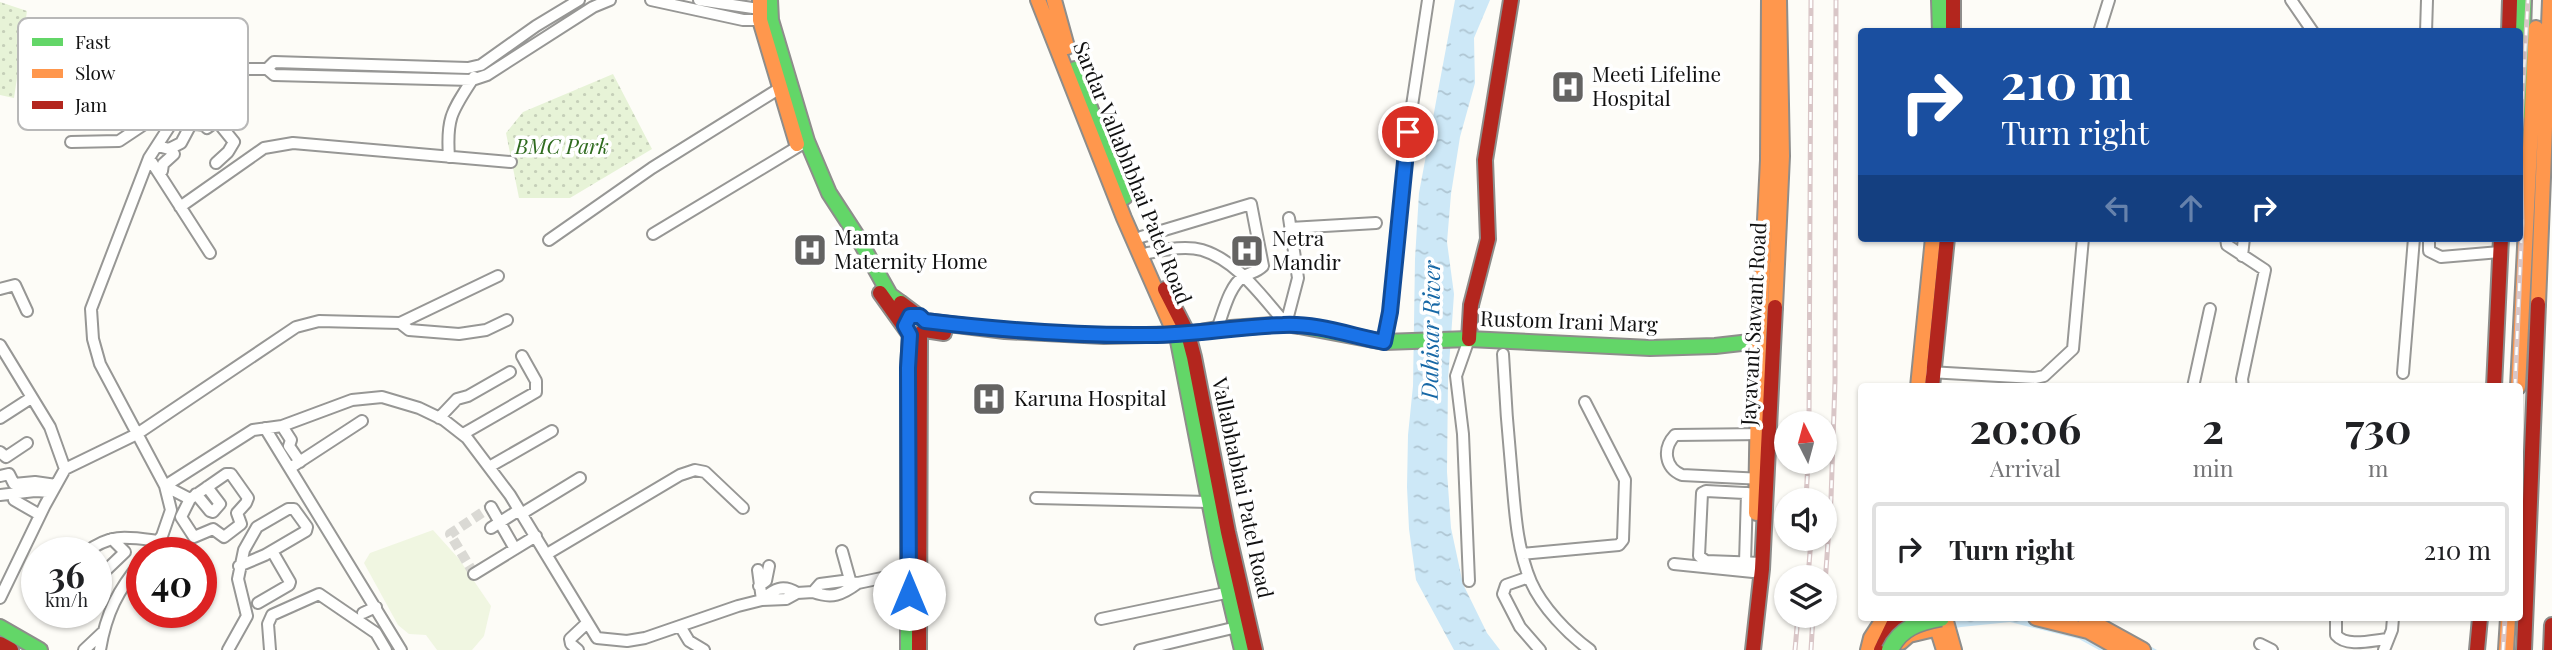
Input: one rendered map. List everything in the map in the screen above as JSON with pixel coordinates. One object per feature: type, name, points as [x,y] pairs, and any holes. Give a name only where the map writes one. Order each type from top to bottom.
[{"type":"main road","points":[[1038,0],[1059,37]]},
{"type":"main road","points":[[1055,0],[1059,37]]},
{"type":"main road","name":"Rustom Irani Marg","points":[[1511,0],[1485,160],[1488,239],[1461,339],[1650,348],[1715,346],[1759,341]]},
{"type":"main road","name":"Jayavant Sawant Road","points":[[1765,434],[1759,341],[1768,160],[1769,0]]},
{"type":"main road","name":"Jayavant Sawant Road","points":[[1744,650],[1765,434],[1782,156],[1779,0]]},
{"type":"main road","points":[[2509,28],[2510,0]]},
{"type":"main road","points":[[2523,32],[2524,0]]},
{"type":"main road","points":[[2524,650],[2543,110],[2537,0]]},
{"type":"main road","points":[[2518,383],[2550,0]]},
{"type":"main road","points":[[1941,28],[1946,3]]},
{"type":"main road","points":[[1946,3],[1952,28]]},
{"type":"main road","points":[[765,10],[802,144],[821,197],[850,240],[883,299],[917,327],[1004,340],[1147,344],[1217,329],[1286,324],[1390,342],[1461,339]]},
{"type":"main road","name":"Sardar Vallabhbhai Patel Road","points":[[1059,37],[1180,336],[1209,502],[1235,591],[1237,627],[1242,650]]},
{"type":"main road","name":"Sardar Vallabhbhai Patel Road","points":[[1059,37],[1081,114],[1124,218],[1180,336]]},
{"type":"main road","points":[[2523,98],[2543,110]]},
{"type":"main road","points":[[1926,379],[1933,242]]},
{"type":"main road","points":[[1926,379],[1946,242]]},
{"type":"main road","points":[[2494,383],[2501,245]]},
{"type":"main road","points":[[914,645],[917,327]]},
{"type":"main road","name":"Vallabhabhai Patel Road","points":[[1180,336],[1235,591],[1255,650]]},
{"type":"main road","name":"Jayavant Sawant Road","points":[[1753,566],[1753,650]]},
{"type":"main road","points":[[1868,650],[1871,638],[1882,621]]},
{"type":"main road","points":[[1881,650],[1897,621]]},
{"type":"main road","points":[[2048,621],[2088,631],[2122,650]]},
{"type":"main road","points":[[2090,621],[2143,650]]},
{"type":"main road","points":[[2477,650],[2480,621]]},
{"type":"main road","points":[[2506,650],[2508,621]]},
{"type":"main road","points":[[1890,650],[1900,634],[1916,623],[1944,632]]},
{"type":"main road","points":[[2551,650],[2552,625]]},
{"type":"main road","points":[[0,627],[40,650]]},
{"type":"main road","points":[[1896,650],[1909,635],[1944,632]]},
{"type":"main road","points":[[0,643],[11,650]]},
{"type":"street","points":[[267,69],[274,62],[468,68],[481,65],[536,26],[579,0]]},
{"type":"street","points":[[248,69],[267,69],[274,75],[472,80],[487,75],[593,7],[610,0]]},
{"type":"street","points":[[652,0],[685,4],[743,20],[765,10]]},
{"type":"street","points":[[1390,342],[1390,312],[1408,132],[1428,0]]},
{"type":"street","points":[[2100,28],[2109,0]]},
{"type":"street","points":[[2291,0],[2310,28]]},
{"type":"street","points":[[2426,28],[2427,0]]},
{"type":"street","points":[[707,1],[765,10]]},
{"type":"street","points":[[449,157],[447,133],[450,116],[481,65]]},
{"type":"street","points":[[549,240],[652,168],[785,85]]},
{"type":"street","points":[[71,142],[120,141],[136,130]]},
{"type":"street","points":[[169,148],[174,130]]},
{"type":"street","points":[[169,148],[181,143],[187,130]]},
{"type":"street","points":[[160,537],[171,510],[165,486],[100,364],[93,339],[91,309],[149,158],[203,130]]},
{"type":"street","points":[[216,163],[228,152],[233,142],[224,130]]},
{"type":"street","points":[[180,207],[264,148],[293,143],[511,162]]},
{"type":"street","points":[[653,234],[802,144]]},
{"type":"street","points":[[162,171],[163,164],[174,154],[169,148]]},
{"type":"street","points":[[149,158],[210,253]]},
{"type":"street","points":[[1144,245],[1251,204],[1262,266],[1236,284],[1217,329]]},
{"type":"street","points":[[1286,324],[1298,278],[1289,223],[1376,223]]},
{"type":"street","points":[[1926,379],[2035,378],[2044,376],[2059,364],[2073,349],[2083,242]]},
{"type":"street","points":[[2227,242],[2242,256],[2265,270],[2242,383]]},
{"type":"street","points":[[2242,256],[2244,242]]},
{"type":"street","points":[[2403,373],[2414,242]]},
{"type":"street","points":[[2429,242],[2429,251],[2441,257],[2501,245]]},
{"type":"street","points":[[1144,245],[1200,249],[1226,262],[1244,276],[1286,324]]},
{"type":"street","points":[[1,593],[65,469],[137,434],[296,327],[319,321],[400,323],[498,276]]},
{"type":"street","points":[[0,289],[15,285],[27,311]]},
{"type":"street","points":[[432,308],[436,332]]},
{"type":"street","points":[[2194,383],[2210,309]]},
{"type":"street","points":[[400,323],[409,330],[460,334],[486,330],[507,320]]},
{"type":"street","points":[[486,330],[493,341]]},
{"type":"street","points":[[1461,339],[1456,376],[1462,434],[1469,582]]},
{"type":"street","points":[[0,345],[4,361],[50,428],[65,469]]},
{"type":"street","points":[[1503,355],[1514,505],[1522,554],[1529,577],[1552,613],[1590,650]]},
{"type":"street","points":[[463,435],[536,392],[536,381],[522,356]]},
{"type":"street","points":[[439,418],[457,399],[468,396],[510,372]]},
{"type":"street","points":[[165,486],[253,430],[282,426],[352,400],[382,397],[419,408],[463,435],[510,495],[597,638],[627,641],[645,638],[762,600],[786,599],[797,593],[813,592],[829,597],[847,593],[854,584],[914,571]]},
{"type":"street","points":[[0,418],[31,398]]},
{"type":"street","points":[[1522,554],[1619,545],[1623,540],[1625,480],[1585,401]]},
{"type":"street","points":[[295,465],[362,421]]},
{"type":"street","points":[[282,426],[291,440],[289,446],[295,465]]},
{"type":"street","points":[[265,428],[295,465],[401,650]]},
{"type":"street","points":[[489,467],[552,431]]},
{"type":"street","points":[[1759,488],[1677,473],[1668,462],[1667,450],[1675,435],[1765,434]]},
{"type":"street","points":[[0,452],[6,457],[27,443]]},
{"type":"street","points":[[547,554],[680,475],[695,470],[705,472],[744,508]]},
{"type":"street","points":[[0,476],[9,474],[14,484],[54,488]]},
{"type":"street","points":[[230,474],[248,498],[237,513],[241,524],[224,537],[213,529],[194,537],[181,517],[193,496],[207,487],[230,474]]},
{"type":"street","points":[[495,525],[580,478]]},
{"type":"street","points":[[165,486],[193,496],[213,512],[220,504],[207,487]]},
{"type":"street","points":[[0,495],[31,487]]},
{"type":"street","points":[[1753,566],[1706,561],[1699,556],[1702,493],[1759,488]]},
{"type":"street","points":[[510,495],[490,508],[495,525],[516,550]]},
{"type":"street","points":[[1036,498],[1209,502]]},
{"type":"street","points":[[14,500],[40,515]]},
{"type":"street","points":[[239,566],[306,531],[307,527],[294,509],[288,509],[257,527],[244,550],[239,566],[238,579],[253,608]]},
{"type":"street","points":[[474,574],[536,536]]},
{"type":"street","points":[[112,539],[126,537]]},
{"type":"street","points":[[112,539],[125,552],[112,564]]},
{"type":"street","points":[[228,650],[253,608],[289,585],[272,551]]},
{"type":"street","points":[[842,551],[854,584]]},
{"type":"street","points":[[1674,564],[1753,566]]},
{"type":"street","points":[[762,600],[760,586],[763,568]]},
{"type":"street","points":[[1529,577],[1506,585],[1503,594],[1520,627],[1540,650]]},
{"type":"street","points":[[100,650],[102,633],[119,591],[126,582]]},
{"type":"street","points":[[1101,619],[1235,591]]},
{"type":"street","points":[[270,650],[268,624],[272,615],[319,594],[376,633],[388,650]]},
{"type":"street","points":[[363,613],[376,607]]},
{"type":"street","points":[[384,621],[383,635],[388,650]]},
{"type":"street","points":[[2336,621],[2336,635],[2340,640],[2386,645],[2392,621]]},
{"type":"street","points":[[578,650],[571,644],[570,639],[587,623]]},
{"type":"street","points":[[680,626],[685,645],[704,650]]},
{"type":"street","points":[[1140,650],[1237,627]]},
{"type":"street","points":[[84,650],[102,633]]},
{"type":"street","points":[[2260,644],[2272,650]]},
{"type":"green space","points":[[0,2],[27,11],[26,18],[18,18],[18,71],[14,98],[0,95]]},
{"type":"green space","name":"BMC Park","points":[[613,74],[652,149],[570,198],[519,198],[506,133],[523,112]]},
{"type":"green space","points":[[433,530],[459,559],[491,606],[484,636],[472,650],[437,650],[426,635],[409,634],[398,625],[364,563],[370,553]]},
{"type":"water","name":"Dahisar River","points":[[1455,0],[1490,0],[1474,38],[1475,83],[1460,137],[1451,194],[1447,242],[1454,294],[1448,380],[1447,472],[1451,528],[1463,584],[1487,633],[1500,650],[1454,650],[1416,580],[1409,529],[1408,435],[1413,386],[1419,193]]},
{"type":"water","points":[[1877,621],[2105,621],[2157,650],[2099,650],[2079,639],[2010,622],[1961,627],[1911,637],[1906,650],[1863,650]]},
{"type":"tunnel","points":[[474,574],[450,534],[489,508]]},
{"type":"railway","points":[[1809,411],[1811,0]]},
{"type":"railway","points":[[1826,565],[1835,381],[1836,0]]},
{"type":"railway","points":[[2523,86],[2528,0]]},
{"type":"railway","points":[[2515,383],[2521,242]]},
{"type":"railway","points":[[1807,474],[1807,488]]},
{"type":"railway","points":[[1809,565],[1810,551]]},
{"type":"railway","points":[[2503,650],[2505,621]]},
{"type":"railway","points":[[1795,650],[1797,628]]},
{"type":"railway","points":[[1811,650],[1812,628]]},
{"type":"traffic: fast","points":[[770,0],[771,20],[807,141],[829,193],[890,295],[901,303]]},
{"type":"traffic: fast","points":[[1939,0],[1940,28]]},
{"type":"traffic: fast","points":[[2523,32],[2524,0]]},
{"type":"traffic: fast","points":[[1075,69],[1125,197]]},
{"type":"traffic: fast","points":[[2523,101],[2531,116]]},
{"type":"traffic: fast","points":[[1171,325],[1178,341],[1220,557],[1242,650]]},
{"type":"traffic: fast","points":[[1299,326],[1384,342],[1469,339],[1650,348],[1715,346],[1759,341]]},
{"type":"traffic: fast","points":[[908,650],[910,335]]},
{"type":"traffic: fast","points":[[1890,650],[1905,631],[1929,621]]},
{"type":"traffic: fast","points":[[0,627],[40,650]]},
{"type":"traffic: slow","points":[[760,0],[760,20],[797,144]]},
{"type":"traffic: slow","points":[[1038,0],[1124,218],[1171,325]]},
{"type":"traffic: slow","points":[[1054,0],[1067,47]]},
{"type":"traffic: slow","points":[[1756,513],[1759,341],[1768,160],[1769,0]]},
{"type":"traffic: slow","points":[[1775,307],[1782,156],[1779,0]]},
{"type":"traffic: slow","points":[[2538,304],[2550,0]]},
{"type":"traffic: slow","points":[[2518,383],[2536,28]]},
{"type":"traffic: slow","points":[[1918,383],[1933,242]]},
{"type":"traffic: slow","points":[[1868,650],[1871,638],[1882,621]]},
{"type":"traffic: slow","points":[[1935,621],[1944,650]]},
{"type":"traffic: slow","points":[[1946,621],[1954,650]]},
{"type":"traffic: slow","points":[[2048,621],[2088,631],[2122,650]]},
{"type":"traffic: slow","points":[[2090,621],[2143,650]]},
{"type":"traffic: slow","points":[[2506,650],[2508,621]]},
{"type":"traffic: slow","points":[[1901,642],[1909,635],[1947,626]]},
{"type":"traffic: jam","points":[[1469,339],[1471,305],[1488,239],[1485,160],[1511,0]]},
{"type":"traffic: jam","points":[[1953,0],[1953,28]]},
{"type":"traffic: jam","points":[[2509,28],[2510,0]]},
{"type":"traffic: jam","points":[[1932,383],[1947,242]]},
{"type":"traffic: jam","points":[[2494,383],[2501,242]]},
{"type":"traffic: jam","points":[[1165,289],[1188,334],[1194,357],[1228,532],[1255,650]]},
{"type":"traffic: jam","points":[[880,293],[910,335],[917,336],[925,330],[944,333]]},
{"type":"traffic: jam","points":[[901,303],[925,321],[1005,331],[1104,336],[1188,334],[1286,324],[1299,326]]},
{"type":"traffic: jam","points":[[2524,650],[2538,304]]},
{"type":"traffic: jam","points":[[1753,650],[1762,569],[1775,307]]},
{"type":"traffic: jam","points":[[919,650],[920,335]]},
{"type":"traffic: jam","points":[[1881,650],[1897,621]]},
{"type":"traffic: jam","points":[[2477,650],[2480,621]]},
{"type":"traffic: jam","points":[[2551,650],[2552,625]]},
{"type":"traffic: jam","points":[[0,644],[11,650]]},
{"type":"place","name":"Meeti Lifeline Hospital","points":[[1568,87]]},
{"type":"place","name":"Mamta Maternity Home","points":[[810,250]]},
{"type":"place","name":"Netra Mandir","points":[[1247,251]]},
{"type":"place","name":"Karuna Hospital","points":[[989,399]]},
{"type":"route","points":[[909,594],[910,335],[905,326],[910,316],[920,316],[925,321],[1005,331],[1104,336],[1188,334],[1286,324],[1384,342],[1390,312],[1408,132]]}]
